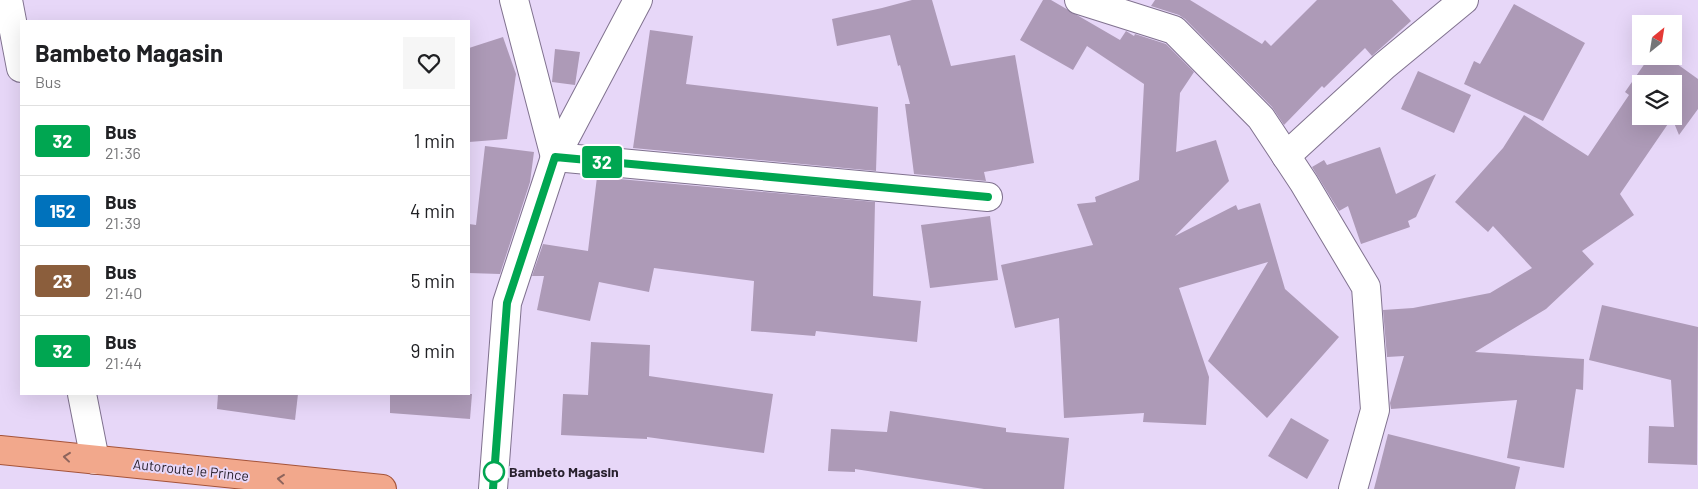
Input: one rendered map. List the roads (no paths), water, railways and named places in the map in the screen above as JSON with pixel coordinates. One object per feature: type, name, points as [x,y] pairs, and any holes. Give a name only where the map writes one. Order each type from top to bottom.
[{"type":"main road","name":"Autoroute le Prince","points":[[0,450],[382,489]]},
{"type":"street","points":[[8,0],[20,63]]},
{"type":"street","points":[[514,0],[555,157]]},
{"type":"street","points":[[493,489],[507,303],[555,157],[638,0]]},
{"type":"street","points":[[1079,0],[1174,30],[1260,118],[1309,191],[1366,287],[1375,410],[1353,489]]},
{"type":"street","points":[[1286,156],[1384,66],[1464,0]]},
{"type":"street","points":[[555,157],[988,197]]},
{"type":"street","points":[[82,395],[95,460]]},
{"type":"place","name":"Bambeto Magasin","points":[[494,472]]}]
